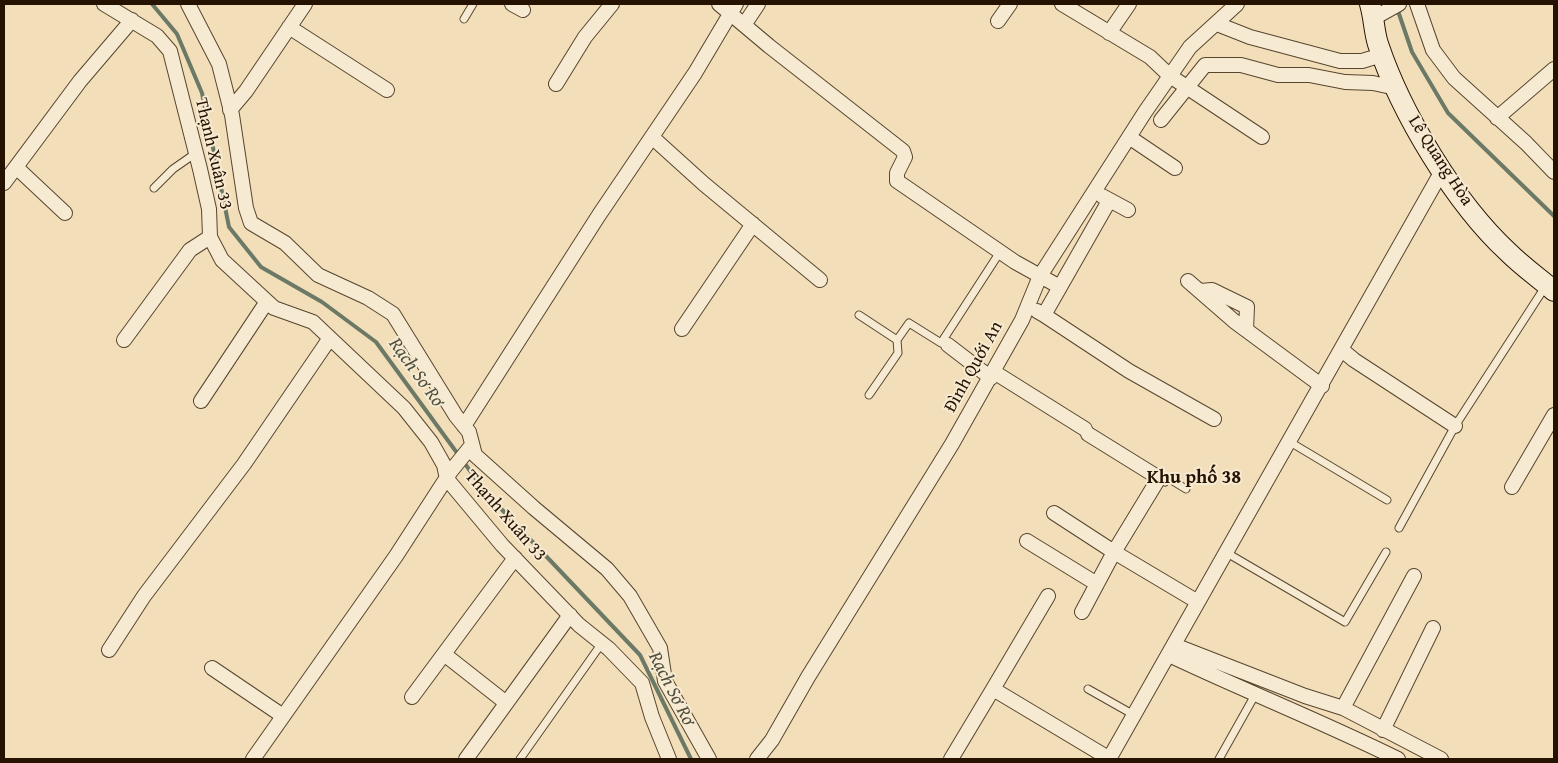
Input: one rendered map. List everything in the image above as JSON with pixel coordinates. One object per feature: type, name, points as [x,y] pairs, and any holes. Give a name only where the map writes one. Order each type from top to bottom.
[{"type":"street","name":"Thạnh Xuân 33","points":[[104,4],[157,36],[170,51],[209,209],[210,237],[222,260],[253,287],[266,303],[274,308],[313,322],[404,408],[431,442],[449,475],[515,558],[570,615],[602,643],[642,683],[667,758]]},
{"type":"street","points":[[188,4],[218,64],[230,110],[246,208],[251,223],[285,242],[318,275],[368,298],[393,314],[436,385],[469,432],[470,448],[475,455],[534,508],[607,569],[630,596],[660,648],[665,681],[709,759]]},
{"type":"street","points":[[230,110],[246,91],[305,4]]},
{"type":"street","points":[[556,84],[585,37],[612,4]]},
{"type":"street","points":[[719,4],[733,8],[744,25],[903,151],[905,157],[897,173],[897,181],[1000,252],[1060,287]]},
{"type":"street","points":[[744,25],[758,4]]},
{"type":"street","points":[[998,21],[1010,4]]},
{"type":"street","points":[[1062,4],[1150,57],[1170,76],[1262,137]]},
{"type":"street","points":[[1109,33],[1129,4]]},
{"type":"street","name":"Đình Quới An","points":[[757,759],[772,740],[993,375],[1028,306],[1040,276],[1129,137],[1190,47],[1237,4]]},
{"type":"street","points":[[1375,12],[1399,4]]},
{"type":"street","points":[[1417,4],[1433,50],[1454,78],[1526,143],[1554,172]]},
{"type":"street","points":[[464,426],[598,215],[696,73],[733,8]]},
{"type":"street","name":"Lê Quang Hòa","points":[[1375,12],[1378,43],[1382,55],[1418,132],[1442,171],[1474,214],[1507,251],[1550,288]]},
{"type":"street","points":[[4,183],[80,80],[132,20]]},
{"type":"street","points":[[1216,24],[1250,37],[1340,61],[1362,61],[1382,55]]},
{"type":"street","points":[[289,27],[387,90]]},
{"type":"street","points":[[1161,120],[1205,66],[1241,64],[1278,75],[1309,75],[1345,82],[1372,83],[1396,88]]},
{"type":"street","points":[[1497,118],[1554,69]]},
{"type":"street","points":[[652,137],[820,280]]},
{"type":"street","points":[[1129,137],[1175,168]]},
{"type":"street","points":[[16,167],[64,213]]},
{"type":"street","points":[[993,689],[1109,759],[1322,386],[1442,171]]},
{"type":"street","points":[[1095,191],[1109,201],[1128,210]]},
{"type":"street","points":[[1044,315],[1109,201]]},
{"type":"street","points":[[682,329],[753,224]]},
{"type":"street","points":[[124,340],[190,250],[210,237]]},
{"type":"street","points":[[1188,282],[1200,291],[1212,290],[1247,307],[1246,330],[1322,386]]},
{"type":"street","points":[[201,400],[266,303]]},
{"type":"street","points":[[1028,306],[1129,371],[1214,418]]},
{"type":"street","points":[[109,650],[144,596],[244,464],[330,338]]},
{"type":"street","points":[[948,345],[1159,478],[1114,552],[1082,612]]},
{"type":"street","points":[[1342,350],[1354,360],[1455,426]]},
{"type":"street","points":[[1512,487],[1554,415]]},
{"type":"street","points":[[253,759],[396,556],[449,475],[470,448]]},
{"type":"street","points":[[1054,513],[1114,552],[1198,602]]},
{"type":"street","points":[[1027,540],[1097,584]]},
{"type":"street","points":[[412,697],[515,558]]},
{"type":"street","points":[[1343,708],[1414,576]]},
{"type":"street","points":[[951,759],[1048,596]]},
{"type":"street","points":[[466,759],[505,702],[570,615]]},
{"type":"street","points":[[1383,730],[1433,628]]},
{"type":"street","points":[[1171,650],[1343,708],[1441,759]]},
{"type":"street","points":[[1171,650],[1255,695],[1333,727],[1398,759]]},
{"type":"street","points":[[444,654],[505,702]]},
{"type":"street","points":[[212,668],[283,716]]},
{"type":"lane","points":[[464,19],[473,4]]},
{"type":"lane","points":[[154,188],[173,170],[196,153]]},
{"type":"lane","points":[[869,395],[898,353],[897,340],[909,322],[941,343],[1000,252]]},
{"type":"lane","points":[[1399,528],[1455,426],[1550,288]]},
{"type":"lane","points":[[859,316],[897,340]]},
{"type":"lane","points":[[1290,442],[1387,500]]},
{"type":"lane","points":[[1159,478],[1165,482],[1168,478],[1186,489]]},
{"type":"lane","points":[[1227,552],[1345,622],[1386,552]]},
{"type":"lane","points":[[520,759],[602,643]]},
{"type":"lane","points":[[1088,688],[1134,716]]},
{"type":"lane","points":[[1220,759],[1255,695]]},
{"type":"waterway","name":"Rạch Sơ Rơ","points":[[152,4],[177,34],[202,93],[229,227],[261,267],[322,302],[376,342],[487,494],[640,655],[691,759]]},
{"type":"waterway","points":[[1397,8],[1412,52],[1448,113],[1554,216]]},
{"type":"district","name":"Khu phố 38","points":[[1194,478]]}]
